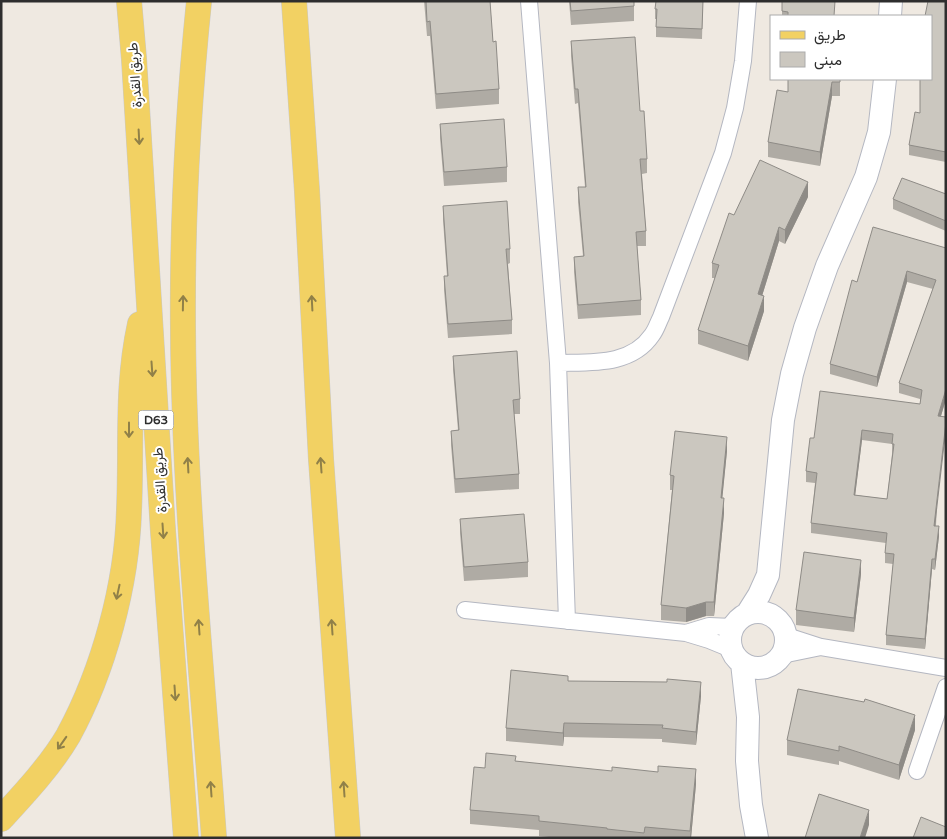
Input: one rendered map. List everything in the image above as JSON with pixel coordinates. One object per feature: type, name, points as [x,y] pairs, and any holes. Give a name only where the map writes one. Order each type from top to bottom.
[{"type":"main road","name":"طريق القدرة","points":[[129,1],[163,531],[186,838]]},
{"type":"main road","name":"طريق القدرة","points":[[199,1],[187,151],[183,339],[190,514],[214,838]]},
{"type":"main road","points":[[294,1],[307,182],[325,529],[348,838]]},
{"type":"main road","points":[[1,818],[26,792],[67,737],[88,692],[110,626],[126,550],[129,512],[130,393],[134,360],[148,295]]},
{"type":"street","points":[[529,1],[558,363],[567,621]]},
{"type":"street","points":[[558,363],[622,358],[639,349],[652,335],[661,317],[723,153],[735,108],[748,1]]},
{"type":"street","points":[[890,1],[890,15]]},
{"type":"street","points":[[757,838],[751,805],[747,761],[748,717],[736,656],[730,638],[740,620],[759,595],[768,575],[783,420],[792,374],[805,328],[827,266],[866,177],[879,132],[885,80]]},
{"type":"street","points":[[464,610],[686,633],[709,640],[752,668],[764,668],[774,664],[783,638],[768,575]]},
{"type":"street","points":[[686,633],[740,620],[756,612],[765,612],[774,616],[783,638]]},
{"type":"street","points":[[783,638],[821,647],[946,668]]},
{"type":"street","points":[[748,717],[764,668]]},
{"type":"street","points":[[917,770],[946,687]]},
{"type":"building","points":[[426,1],[490,1],[493,42],[496,41],[499,89],[436,94],[430,21],[427,22]]},
{"type":"building","points":[[570,1],[634,1],[634,6],[571,11]]},
{"type":"building","points":[[656,1],[703,1],[702,29],[656,27]]},
{"type":"building","points":[[782,1],[835,1],[834,15],[788,15],[788,12],[782,11]]},
{"type":"building","points":[[928,1],[946,1],[946,152],[909,145],[915,112],[920,113],[920,80],[932,80],[932,15],[925,15]]},
{"type":"building","points":[[635,37],[640,111],[644,111],[647,159],[640,159],[646,231],[636,232],[641,300],[578,305],[574,257],[584,256],[578,187],[586,187],[578,89],[575,89],[571,41]]},
{"type":"building","points":[[788,80],[840,80],[840,82],[832,82],[820,152],[768,142],[777,90],[788,92]]},
{"type":"building","points":[[504,119],[507,167],[444,172],[440,124]]},
{"type":"building","points":[[760,160],[808,182],[785,230],[779,227],[758,294],[764,296],[748,346],[698,330],[719,265],[712,263],[729,213],[734,215]]},
{"type":"building","points":[[902,178],[946,194],[946,221],[893,199]]},
{"type":"building","points":[[507,201],[510,249],[506,249],[512,320],[448,324],[444,276],[448,276],[443,206]]},
{"type":"building","points":[[873,227],[946,248],[946,389],[938,416],[946,417],[946,422],[934,526],[939,526],[935,559],[932,559],[925,639],[886,635],[894,554],[885,553],[887,533],[811,523],[817,473],[806,471],[810,438],[814,438],[820,391],[920,404],[922,390],[899,383],[936,280],[907,271],[877,377],[830,364],[852,280],[857,282]],"holes":[[[862,430],[893,434],[892,444],[894,444],[887,499],[854,495]]]},
{"type":"building","points":[[517,351],[520,399],[513,400],[519,474],[455,479],[451,431],[459,430],[453,356]]},
{"type":"building","points":[[675,431],[727,437],[721,498],[724,498],[714,602],[706,602],[686,608],[661,605],[674,476],[670,475]]},
{"type":"building","points":[[524,514],[528,562],[464,567],[460,519]]},
{"type":"building","points":[[804,552],[861,560],[854,618],[796,610]]},
{"type":"building","points":[[511,670],[568,676],[568,681],[667,682],[667,679],[701,682],[696,732],[662,728],[663,725],[564,723],[563,733],[506,728]]},
{"type":"building","points":[[798,689],[864,702],[865,699],[915,715],[899,765],[839,746],[839,751],[787,740]]},
{"type":"building","points":[[486,753],[516,756],[515,761],[612,771],[612,767],[658,772],[658,766],[696,769],[690,831],[645,827],[644,833],[539,821],[539,816],[470,810],[474,767],[485,768]]},
{"type":"building","points":[[819,794],[869,810],[860,838],[805,838]]},
{"type":"building","points":[[921,817],[946,827],[946,838],[913,838]]}]
